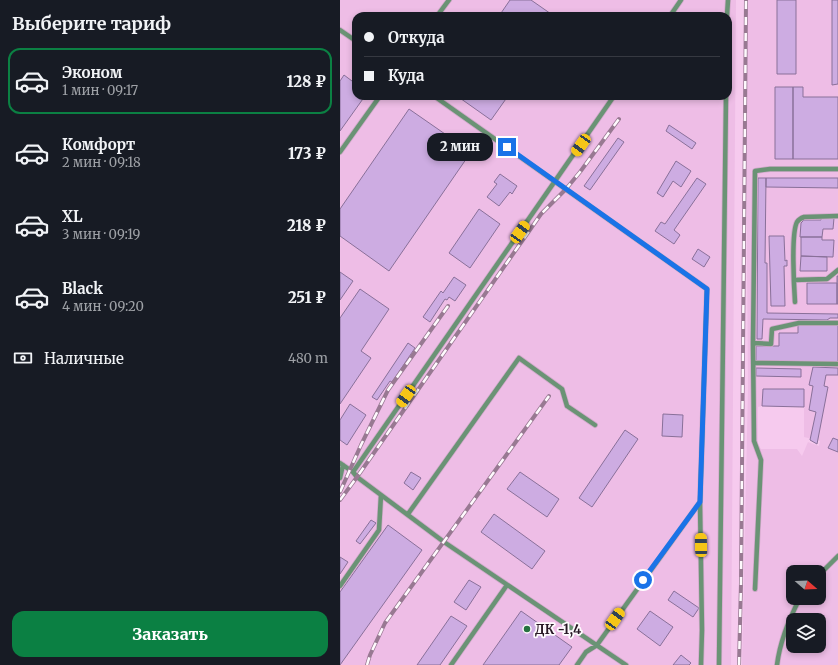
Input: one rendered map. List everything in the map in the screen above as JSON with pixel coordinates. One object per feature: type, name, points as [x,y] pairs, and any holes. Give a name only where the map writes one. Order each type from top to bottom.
[{"type":"lane","points":[[440,12],[449,0]]},
{"type":"lane","points":[[673,12],[681,0]]},
{"type":"lane","points":[[727,12],[728,0]]},
{"type":"lane","points":[[340,30],[352,38]]},
{"type":"lane","points":[[340,152],[377,100]]},
{"type":"lane","points":[[440,100],[707,289],[700,502],[702,630],[701,665]]},
{"type":"lane","points":[[353,472],[611,100]]},
{"type":"lane","points":[[719,665],[726,100]]},
{"type":"lane","points":[[755,588],[761,460],[754,441],[753,343],[755,171],[770,168],[838,169]]},
{"type":"lane","points":[[795,302],[794,243],[797,221],[804,217],[838,216]]},
{"type":"lane","points":[[794,280],[827,279],[838,270]]},
{"type":"lane","points":[[753,343],[771,344],[772,329],[799,323],[838,323]]},
{"type":"lane","points":[[408,514],[519,358],[562,389],[567,406],[595,425]]},
{"type":"lane","points":[[754,363],[838,364]]},
{"type":"lane","points":[[340,478],[341,464],[444,542],[626,665]]},
{"type":"lane","points":[[340,586],[379,530],[381,495]]},
{"type":"lane","points":[[577,665],[586,652],[597,645],[700,502]]},
{"type":"lane","points":[[826,568],[838,556]]},
{"type":"lane","points":[[451,665],[507,585]]},
{"type":"lane","points":[[777,665],[779,647],[797,605]]},
{"type":"shaded area","points":[[340,0],[736,0],[731,665],[340,665]]},
{"type":"shaded area","points":[[747,0],[838,0],[838,665],[742,665],[748,388],[746,138]],"holes":[[[763,389],[804,389],[804,437],[820,441],[819,446],[808,442],[802,456],[797,449],[761,449],[758,444],[758,407],[762,406]]]},
{"type":"building","points":[[510,0],[531,0],[548,12],[502,12]]},
{"type":"building","points":[[777,0],[796,0],[796,74],[777,74]]},
{"type":"building","points":[[832,0],[838,0],[838,84],[832,85]]},
{"type":"building","points":[[344,75],[352,81],[352,100],[362,100],[340,131],[340,81]]},
{"type":"building","points":[[775,87],[793,87],[793,159],[775,159]]},
{"type":"building","points":[[793,87],[803,87],[803,97],[838,97],[838,159],[793,159]]},
{"type":"building","points":[[463,100],[505,100],[491,120]]},
{"type":"building","points":[[409,109],[471,152],[389,271],[340,236],[340,209]]},
{"type":"building","points":[[669,125],[696,143],[692,149],[666,131]]},
{"type":"building","points":[[618,138],[624,142],[590,190],[584,186]]},
{"type":"building","points":[[676,161],[691,171],[681,187],[673,181],[663,197],[657,193]]},
{"type":"building","points":[[500,174],[517,186],[512,194],[510,192],[499,206],[487,197],[497,184],[494,182]]},
{"type":"building","points":[[697,178],[706,184],[674,230],[680,235],[674,244],[655,231],[661,222],[665,224]]},
{"type":"building","points":[[758,178],[766,178],[765,263],[767,263],[767,313],[838,314],[838,318],[830,318],[827,320],[763,319],[762,339],[757,339]]},
{"type":"building","points":[[766,178],[838,178],[838,188],[766,187]]},
{"type":"building","points":[[479,209],[500,224],[470,268],[449,253]]},
{"type":"building","points":[[821,218],[834,218],[833,229],[823,229],[822,237],[800,237],[801,223],[804,220],[821,220]]},
{"type":"building","points":[[769,236],[784,236],[785,261],[787,260],[787,266],[784,266],[785,306],[771,306]]},
{"type":"building","points":[[801,237],[822,237],[822,240],[834,240],[833,257],[801,256]]},
{"type":"building","points":[[698,249],[710,257],[704,267],[692,259]]},
{"type":"building","points":[[801,256],[827,257],[827,271],[800,271]]},
{"type":"building","points":[[340,272],[353,281],[340,300]]},
{"type":"building","points":[[838,276],[838,304],[837,304]]},
{"type":"building","points":[[454,277],[466,285],[455,301],[449,297],[447,300],[445,299],[430,322],[423,317],[441,291],[443,293]]},
{"type":"building","points":[[807,283],[837,283],[837,304],[807,304]]},
{"type":"building","points":[[360,289],[389,309],[361,351],[371,358],[340,404],[340,318]]},
{"type":"building","points":[[798,325],[838,325],[838,362],[756,361],[756,346],[779,346],[779,333],[798,333]]},
{"type":"building","points":[[408,343],[415,348],[392,382],[390,381],[377,400],[372,397]]},
{"type":"building","points":[[813,367],[838,368],[838,375],[826,375],[824,386],[828,387],[817,444],[810,440],[816,412],[809,410],[813,386],[809,385]]},
{"type":"building","points":[[756,368],[801,369],[801,377],[756,376]]},
{"type":"building","points":[[763,389],[804,389],[804,407],[762,406]]},
{"type":"building","points":[[350,404],[366,415],[347,445],[340,440],[340,420]]},
{"type":"building","points":[[663,414],[683,415],[682,437],[662,436]]},
{"type":"building","points":[[625,430],[638,439],[592,507],[579,498]]},
{"type":"building","points":[[833,438],[838,440],[838,452],[828,448]]},
{"type":"building","points":[[411,472],[421,478],[413,490],[404,483]]},
{"type":"building","points":[[520,472],[559,499],[547,517],[507,489]]},
{"type":"building","points":[[494,514],[545,551],[532,569],[481,532]]},
{"type":"building","points":[[371,520],[376,523],[360,544],[356,541]]},
{"type":"building","points":[[388,525],[422,550],[340,665],[340,592]]},
{"type":"building","points":[[340,557],[348,562],[340,574]]},
{"type":"building","points":[[469,580],[481,587],[466,610],[454,602]]},
{"type":"building","points":[[674,591],[699,608],[693,617],[668,600]]},
{"type":"building","name":"ДК -1,4","points":[[521,611],[572,647],[559,665],[483,665]]},
{"type":"building","points":[[650,611],[673,627],[660,646],[637,629]]},
{"type":"building","points":[[451,616],[467,626],[440,665],[417,665]]},
{"type":"building","points":[[681,655],[691,663],[689,665],[673,665]]},
{"type":"railway","points":[[739,665],[746,0]]},
{"type":"railway","points":[[340,500],[541,214],[566,189],[580,172],[619,119]]},
{"type":"railway","points":[[340,492],[388,390],[448,306]]},
{"type":"railway","points":[[367,665],[385,623],[549,396]]},
{"type":"place","name":"ДК -1,4","points":[[527,629]]},
{"type":"route","points":[[507,147],[707,289],[700,502],[643,580]]}]
